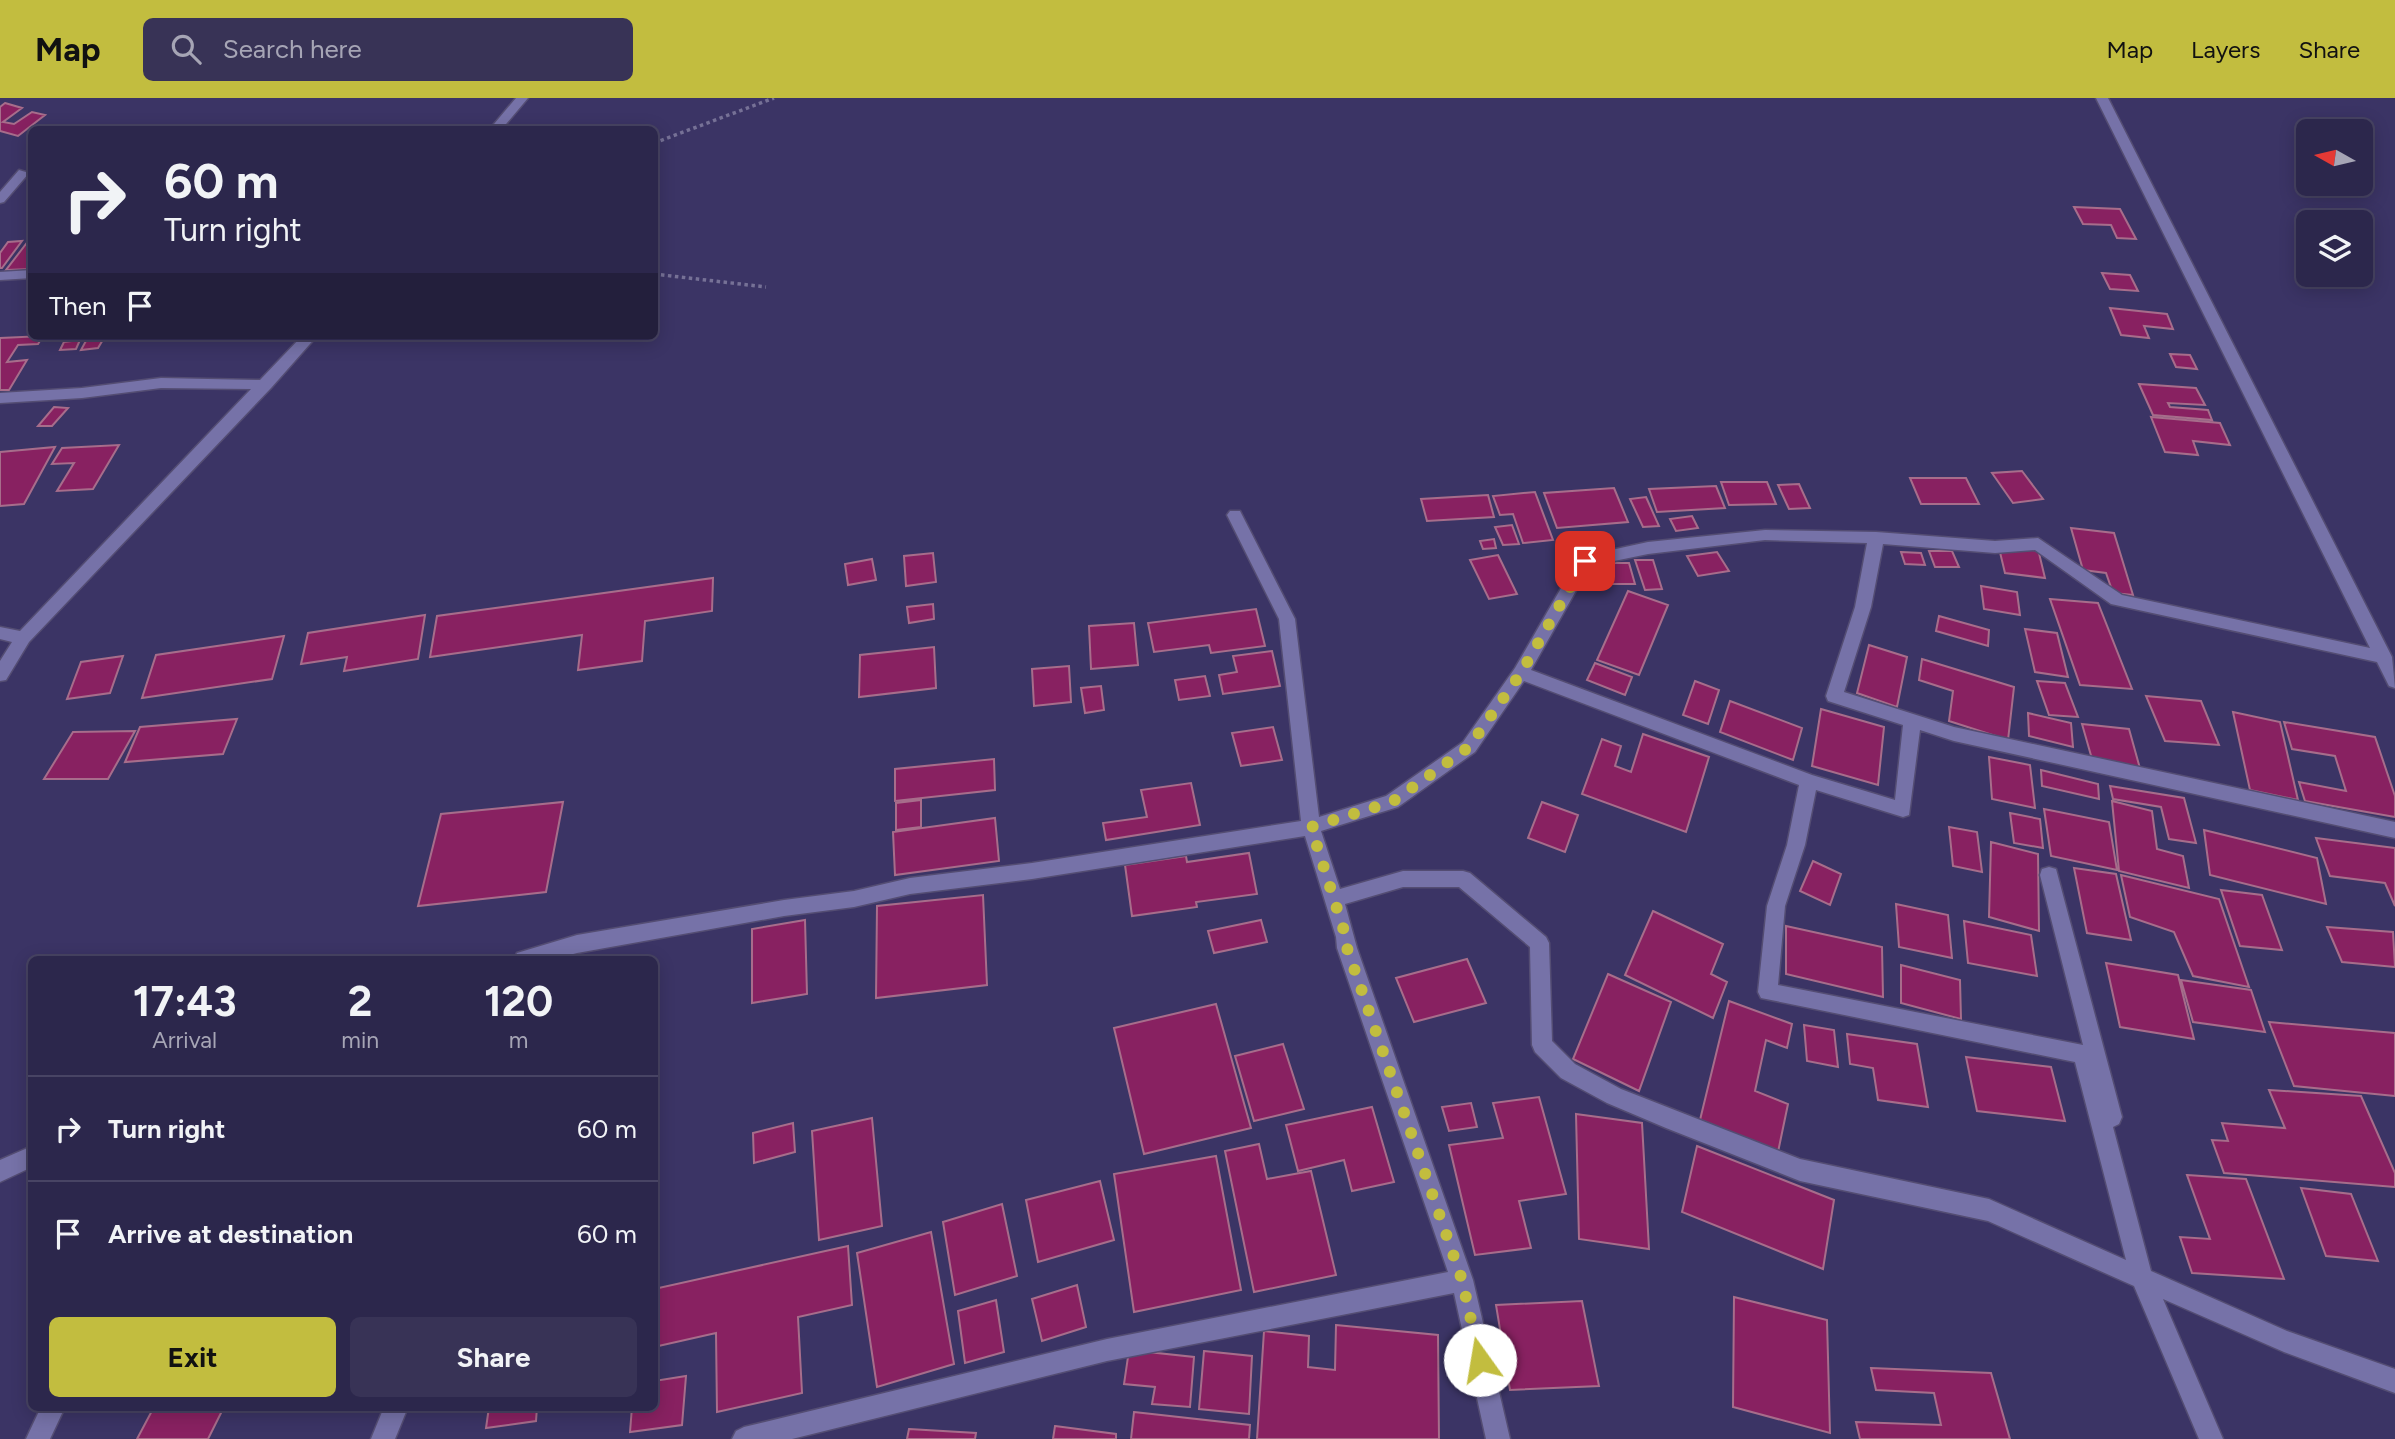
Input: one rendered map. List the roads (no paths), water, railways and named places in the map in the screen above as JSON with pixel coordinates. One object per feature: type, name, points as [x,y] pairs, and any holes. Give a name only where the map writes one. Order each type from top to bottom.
[{"type":"street","points":[[498,126],[522,98]]},
{"type":"street","points":[[2102,98],[2395,681]]},
{"type":"street","points":[[0,199],[23,173]]},
{"type":"street","points":[[0,276],[28,274]]},
{"type":"street","points":[[0,675],[23,638],[306,340]]},
{"type":"street","points":[[0,398],[161,383],[266,385]]},
{"type":"street","points":[[1235,515],[1287,619],[1311,827],[1346,937],[1347,948],[1462,1280],[1498,1439]]},
{"type":"street","points":[[535,956],[577,944],[784,908],[854,900],[910,886],[1032,871],[1311,827],[1392,802],[1469,747],[1521,673],[1585,561],[1648,548],[1765,535],[1876,538],[1995,547],[2038,544],[2117,600],[2384,657]]},
{"type":"street","points":[[1876,538],[1863,607],[1834,696],[1954,734],[2395,830]]},
{"type":"street","points":[[0,633],[23,638]]},
{"type":"street","points":[[1521,673],[1809,780],[1903,810],[1912,721]]},
{"type":"street","points":[[1809,780],[1796,845],[1776,906],[1768,992],[2082,1054],[2143,1281],[2211,1439]]},
{"type":"street","points":[[2049,875],[2130,1188],[2143,1281]]},
{"type":"street","points":[[1333,899],[1403,879],[1463,879],[1539,943],[1542,1045],[1568,1071],[1614,1096],[1800,1170],[1989,1210],[2143,1281],[2284,1341],[2395,1381]]},
{"type":"street","points":[[0,1171],[28,1158]]},
{"type":"street","points":[[744,1439],[1107,1350],[1462,1280]]},
{"type":"street","points":[[38,1439],[51,1411]]},
{"type":"street","points":[[383,1439],[394,1411]]}]
